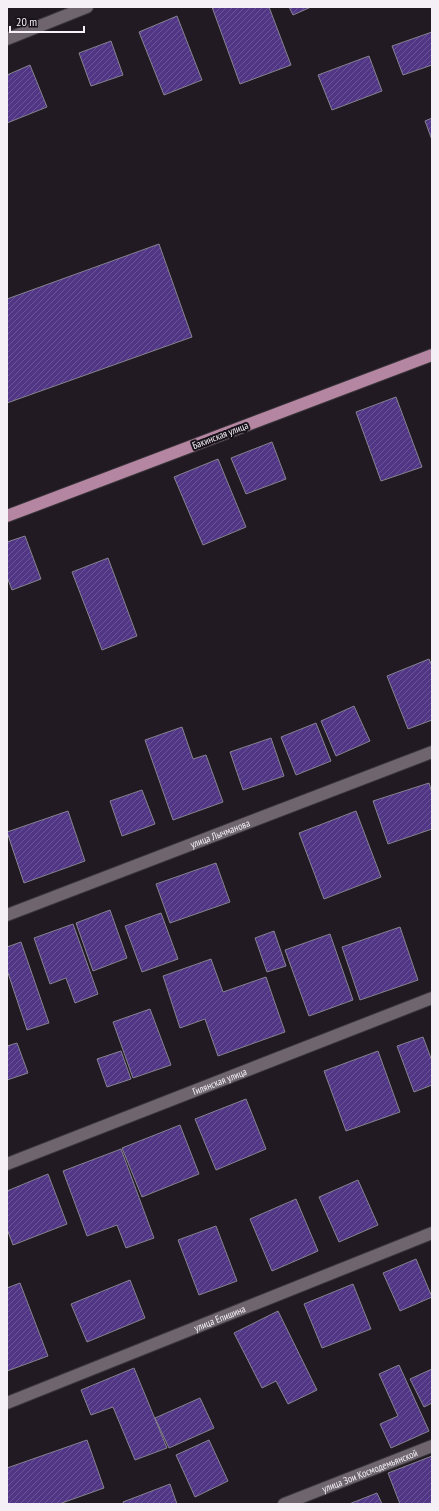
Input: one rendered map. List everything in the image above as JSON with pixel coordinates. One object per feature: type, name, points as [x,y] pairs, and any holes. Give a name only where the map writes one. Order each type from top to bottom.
[{"type":"main road","name":"Бакинская улица","points":[[7,516],[432,355]]},
{"type":"street","points":[[7,38],[87,7]]},
{"type":"street","name":"улица Лычманова","points":[[7,915],[432,752]]},
{"type":"street","name":"Гилянская улица","points":[[7,1164],[432,998]]},
{"type":"street","name":"улица Епишина","points":[[7,1403],[432,1233]]},
{"type":"street","name":"улица Зои Космодемьянской","points":[[284,1504],[432,1446]]},
{"type":"building","points":[[212,7],[269,7],[291,65],[240,84]]},
{"type":"building","points":[[289,7],[311,7],[293,15]]},
{"type":"building","points":[[177,16],[202,80],[164,95],[139,32]]},
{"type":"building","points":[[432,32],[432,65],[403,75],[392,46]]},
{"type":"building","points":[[111,41],[123,75],[91,86],[79,53]]},
{"type":"building","points":[[369,56],[382,91],[332,110],[318,75]]},
{"type":"building","points":[[30,65],[47,107],[7,123],[7,75]]},
{"type":"building","points":[[432,118],[432,140],[425,121]]},
{"type":"building","points":[[159,244],[192,337],[7,403],[7,299]]},
{"type":"building","points":[[396,397],[422,467],[381,481],[356,412]]},
{"type":"building","points":[[272,442],[286,479],[246,494],[231,458]]},
{"type":"building","points":[[218,459],[246,527],[203,545],[174,477]]},
{"type":"building","points":[[25,536],[41,579],[12,590],[7,577],[7,542]]},
{"type":"building","points":[[108,558],[137,636],[102,650],[72,572]]},
{"type":"building","points":[[429,659],[432,666],[432,720],[408,729],[387,676]]},
{"type":"building","points":[[354,706],[370,741],[336,756],[321,721]]},
{"type":"building","points":[[316,723],[331,761],[296,775],[281,737]]},
{"type":"building","points":[[182,727],[193,759],[206,755],[223,802],[173,820],[145,740]]},
{"type":"building","points":[[271,738],[284,776],[243,790],[230,752]]},
{"type":"building","points":[[429,783],[432,793],[432,829],[388,844],[373,801]]},
{"type":"building","points":[[142,790],[155,824],[122,836],[110,801]]},
{"type":"building","points":[[68,811],[85,861],[24,883],[7,832]]},
{"type":"building","points":[[356,811],[381,877],[324,899],[299,833]]},
{"type":"building","points":[[216,863],[230,902],[170,923],[156,884]]},
{"type":"building","points":[[110,910],[127,958],[93,971],[76,923]]},
{"type":"building","points":[[161,913],[178,959],[142,972],[125,926]]},
{"type":"building","points":[[73,924],[98,994],[75,1003],[66,978],[50,984],[34,938]]},
{"type":"building","points":[[400,927],[418,980],[360,1000],[342,947]]},
{"type":"building","points":[[274,931],[286,966],[267,972],[255,938]]},
{"type":"building","points":[[330,934],[353,1000],[309,1016],[285,950]]},
{"type":"building","points":[[21,942],[49,1023],[27,1030],[7,970],[7,947]]},
{"type":"building","points":[[211,959],[223,992],[266,977],[285,1032],[218,1056],[205,1019],[180,1028],[163,976]]},
{"type":"building","points":[[150,1009],[171,1065],[133,1078],[113,1022]]},
{"type":"building","points":[[423,1037],[432,1061],[432,1085],[414,1092],[397,1046]]},
{"type":"building","points":[[17,1043],[28,1073],[7,1080],[7,1046]]},
{"type":"building","points":[[121,1051],[131,1079],[107,1087],[97,1059]]},
{"type":"building","points":[[378,1051],[400,1112],[346,1131],[324,1071]]},
{"type":"building","points":[[246,1099],[266,1149],[216,1170],[195,1119]]},
{"type":"building","points":[[180,1125],[199,1174],[142,1197],[122,1148]]},
{"type":"building","points":[[121,1149],[154,1238],[126,1248],[117,1225],[87,1236],[63,1171]]},
{"type":"building","points":[[48,1174],[67,1224],[13,1245],[7,1229],[7,1191]]},
{"type":"building","points":[[358,1180],[378,1225],[339,1242],[319,1197]]},
{"type":"building","points":[[296,1199],[318,1251],[272,1271],[250,1219]]},
{"type":"building","points":[[216,1226],[237,1281],[199,1295],[178,1240]]},
{"type":"building","points":[[416,1259],[432,1297],[400,1311],[383,1273]]},
{"type":"building","points":[[130,1280],[145,1318],[87,1342],[71,1304]]},
{"type":"building","points":[[20,1283],[48,1356],[7,1371],[7,1288]]},
{"type":"building","points":[[353,1284],[371,1329],[322,1348],[304,1304]]},
{"type":"building","points":[[278,1311],[317,1390],[288,1404],[276,1381],[262,1388],[234,1333]]},
{"type":"building","points":[[399,1365],[429,1431],[391,1448],[380,1424],[398,1416],[379,1374]]},
{"type":"building","points":[[134,1368],[167,1448],[135,1460],[113,1407],[91,1415],[81,1390]]},
{"type":"building","points":[[432,1369],[432,1403],[424,1407],[410,1379]]},
{"type":"building","points":[[200,1398],[214,1428],[169,1448],[155,1418]]},
{"type":"building","points":[[87,1440],[104,1488],[59,1504],[7,1504],[7,1468]]},
{"type":"building","points":[[209,1440],[228,1481],[195,1497],[176,1455]]},
{"type":"building","points":[[432,1456],[432,1504],[400,1504],[388,1473]]},
{"type":"building","points":[[170,1484],[177,1504],[124,1504],[123,1502]]},
{"type":"building","points":[[377,1493],[382,1504],[349,1504]]}]
